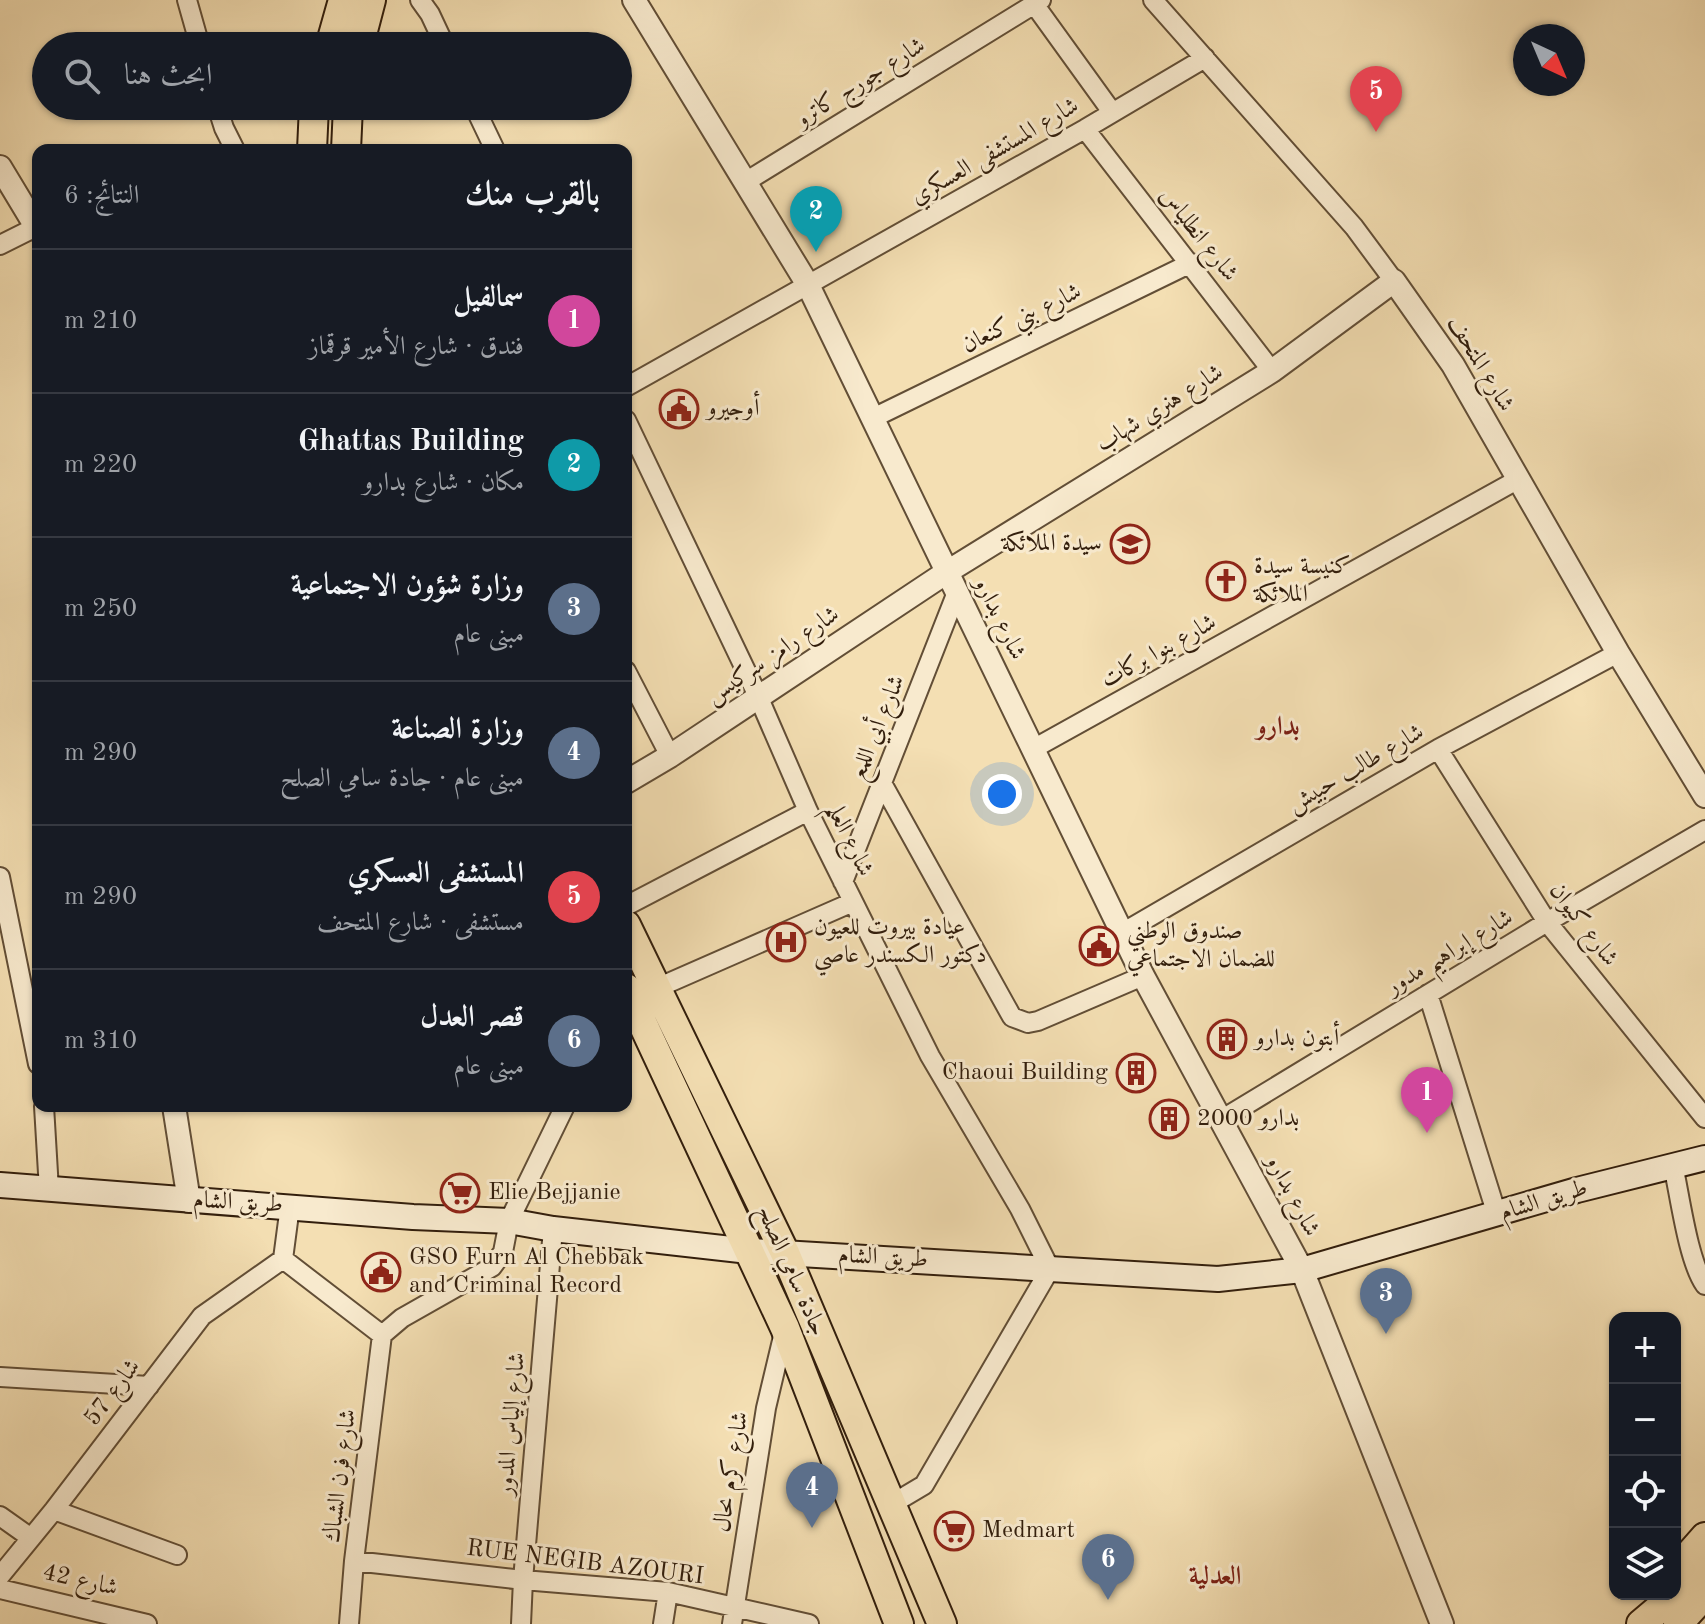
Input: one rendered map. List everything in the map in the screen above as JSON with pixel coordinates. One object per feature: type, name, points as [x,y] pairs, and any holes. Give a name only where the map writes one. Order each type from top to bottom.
[{"type":"highway","points":[[334,32],[343,0]]},
{"type":"highway","points":[[363,32],[371,0]]},
{"type":"highway","points":[[312,144],[313,120]]},
{"type":"highway","points":[[346,144],[347,120]]},
{"type":"highway","name":"جادة سامي الصلح","points":[[632,937],[785,1253],[942,1624]]},
{"type":"highway","name":"جادة سامي الصلح","points":[[632,1002],[785,1328],[899,1624]]},
{"type":"highway","points":[[1681,1564],[1705,1537]]},
{"type":"highway","points":[[1641,1624],[1705,1570]]},
{"type":"highway","points":[[1656,1624],[1705,1570]]},
{"type":"highway","points":[[1678,1624],[1705,1596]]},
{"type":"highway","points":[[1687,1624],[1705,1596]]},
{"type":"highway","points":[[1626,1624],[1648,1600]]},
{"type":"main road","name":"طريق الشام","points":[[0,1185],[413,1217],[509,1221],[553,1229],[749,1251],[1218,1279],[1302,1270],[1577,1190],[1705,1158]]},
{"type":"street","points":[[187,0],[196,32]]},
{"type":"street","points":[[420,0],[438,32]]},
{"type":"street","name":"شارع بدارو","points":[[634,0],[808,285],[1143,976],[1302,1270],[1442,1624]]},
{"type":"street","name":"شارع المتحف","points":[[1153,0],[1354,227],[1453,365],[1618,653],[1705,796]]},
{"type":"street","points":[[1037,2],[1112,112]]},
{"type":"street","name":"شارع جورج كاترو","points":[[747,181],[1037,2]]},
{"type":"street","name":"شارع المستشفى العسكري","points":[[632,384],[1085,129],[1205,58]]},
{"type":"street","points":[[221,120],[232,144]]},
{"type":"street","points":[[481,120],[492,144]]},
{"type":"street","name":"شارع انطلياس","points":[[1085,129],[1272,371]]},
{"type":"street","points":[[0,167],[32,221]]},
{"type":"street","points":[[0,245],[32,231]]},
{"type":"street","name":"شارع بني كنعان","points":[[873,418],[1191,263]]},
{"type":"street","name":"شارع هنري شهاب","points":[[952,582],[1272,371],[1394,281]]},
{"type":"street","name":"شارع العلم","points":[[632,433],[843,882],[930,1056],[1020,1209],[1050,1269]]},
{"type":"street","name":"شارع بنوا بركات","points":[[1033,749],[1517,480]]},
{"type":"street","name":"شارع رامز سركيس","points":[[632,778],[758,696],[952,582]]},
{"type":"street","name":"شارع أبي اللمع","points":[[843,882],[882,783],[952,582]]},
{"type":"street","name":"شارع طالب حبيش","points":[[1122,933],[1438,749],[1618,653]]},
{"type":"street","points":[[632,683],[670,756]]},
{"type":"street","name":"شارع كيوان","points":[[1438,749],[1547,922],[1705,1118]]},
{"type":"street","points":[[882,783],[1012,1017],[1028,1023],[1038,1021],[1143,976]]},
{"type":"street","points":[[632,903],[808,811]]},
{"type":"street","name":"شارع إبراهيم مدور","points":[[1221,1120],[1705,830]]},
{"type":"street","points":[[0,877],[30,976],[32,998]]},
{"type":"street","points":[[657,988],[853,902]]},
{"type":"street","points":[[1428,994],[1497,1215]]},
{"type":"street","points":[[44,1112],[49,1190]]},
{"type":"street","points":[[175,1112],[189,1201]]},
{"type":"street","points":[[290,1206],[283,1259],[382,1335],[402,1318],[492,1267],[503,1252],[509,1221],[562,1112]]},
{"type":"street","points":[[1673,1165],[1691,1246],[1705,1285]]},
{"type":"street","name":"شارع إلياس المدور","points":[[521,1624],[553,1229]]},
{"type":"street","name":"شارع 57","points":[[0,1576],[202,1316],[283,1259]]},
{"type":"street","points":[[892,1504],[924,1485],[1050,1269]]},
{"type":"street","name":"شارع كرم ىحال","points":[[734,1615],[766,1408],[785,1328]]},
{"type":"street","name":"شارع فرن الشباك","points":[[349,1624],[382,1335]]},
{"type":"street","points":[[0,1377],[149,1386]]},
{"type":"street","points":[[54,1510],[177,1555]]},
{"type":"street","points":[[0,1516],[31,1538]]},
{"type":"street","name":"RUE NEGIB AZOURI","points":[[354,1561],[668,1592],[734,1615],[809,1624]]},
{"type":"street","name":"شارع 42","points":[[0,1589],[102,1619],[147,1624]]},
{"type":"street","points":[[663,1624],[668,1592]]},
{"type":"place","name":"المستشفى العسكري","points":[[1376,132]]},
{"type":"place","name":"Ghattas Building","points":[[816,252]]},
{"type":"place","name":"أوجيرو","points":[[679,409]]},
{"type":"place","name":"سيدة الملائكة","points":[[1130,544]]},
{"type":"place","name":"كنيسة سيدة الملائكة","points":[[1226,581]]},
{"type":"place","name":"عيادة بيروت للعيون دكتور الكسندر عاصي","points":[[786,942]]},
{"type":"place","name":"صندوق الوطني للضمان الاجتماعي","points":[[1099,946]]},
{"type":"place","name":"أبتون بدارو","points":[[1227,1039]]},
{"type":"place","name":"Chaoui Building","points":[[1136,1073]]},
{"type":"place","name":"بدارو 2000","points":[[1169,1119]]},
{"type":"place","name":"سمالفيل","points":[[1427,1133]]},
{"type":"place","name":"Elie Bejjanie","points":[[460,1193]]},
{"type":"place","name":"GSO Furn Al Chebbak and Criminal Record","points":[[381,1272]]},
{"type":"place","name":"وزارة شؤون الاجتماعية","points":[[1386,1334]]},
{"type":"place","name":"وزارة الصناعة","points":[[812,1528]]},
{"type":"place","name":"Medmart","points":[[954,1531]]},
{"type":"place","name":"قصر العدل","points":[[1108,1600]]},
{"type":"district","name":"بدارو","points":[[1278,727]]},
{"type":"district","name":"العدلية","points":[[1215,1577]]}]
